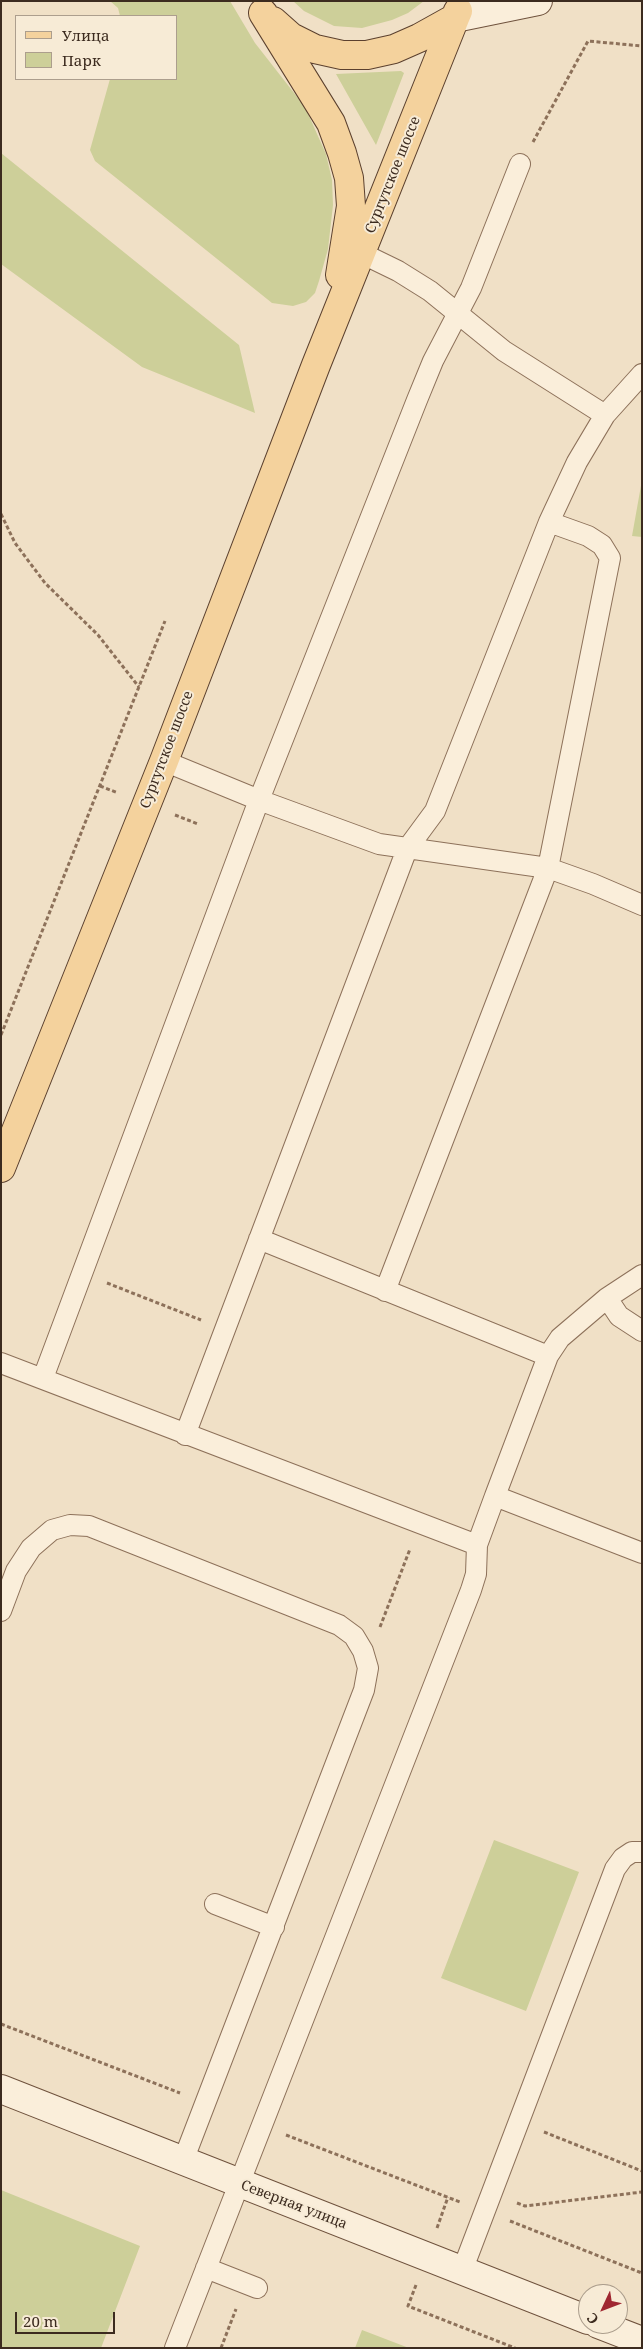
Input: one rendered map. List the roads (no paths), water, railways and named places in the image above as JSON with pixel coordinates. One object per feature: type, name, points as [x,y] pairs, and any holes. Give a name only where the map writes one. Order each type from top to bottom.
[{"type":"main road","points":[[260,7],[291,37],[316,49],[342,55],[366,55],[394,50],[458,10]]},
{"type":"main road","name":"Сургутское шоссе","points":[[260,7],[331,123],[349,178],[349,220],[330,331]]},
{"type":"main road","name":"Сургутское шоссе","points":[[1,1168],[164,761],[330,331],[458,10]]},
{"type":"street","points":[[458,10],[538,1]]},
{"type":"street","name":"Северная улица","points":[[1,2089],[578,2316]]},
{"type":"street","points":[[624,2334],[642,2341]]},
{"type":"lane","points":[[43,1378],[259,800],[416,400],[433,361],[471,288],[520,164]]},
{"type":"lane","points":[[361,253],[413,281],[458,313],[504,351],[605,415]]},
{"type":"lane","points":[[185,1435],[407,849],[434,811],[549,522],[577,462],[605,415],[642,374]]},
{"type":"lane","points":[[385,1291],[548,868],[610,558],[602,545],[588,536],[549,522]]},
{"type":"lane","points":[[164,761],[259,800],[372,841],[407,849],[548,868],[593,884],[642,905]]},
{"type":"lane","points":[[259,1239],[548,1356]]},
{"type":"lane","points":[[175,2348],[471,1590],[476,1574],[477,1545],[548,1356],[560,1338],[572,1325],[607,1298],[642,1275]]},
{"type":"lane","points":[[607,1298],[619,1316],[642,1331]]},
{"type":"lane","points":[[1,1363],[185,1435],[477,1545]]},
{"type":"lane","points":[[495,1496],[642,1553]]},
{"type":"lane","points":[[1,1611],[16,1571],[31,1548],[52,1530],[70,1525],[89,1526],[339,1624],[354,1636],[363,1651],[368,1668],[364,1690],[183,2161]]},
{"type":"lane","points":[[462,2271],[615,1869],[623,1858],[632,1852],[642,1852]]},
{"type":"lane","points":[[215,1904],[274,1927]]},
{"type":"lane","points":[[206,2268],[251,2286]]}]
